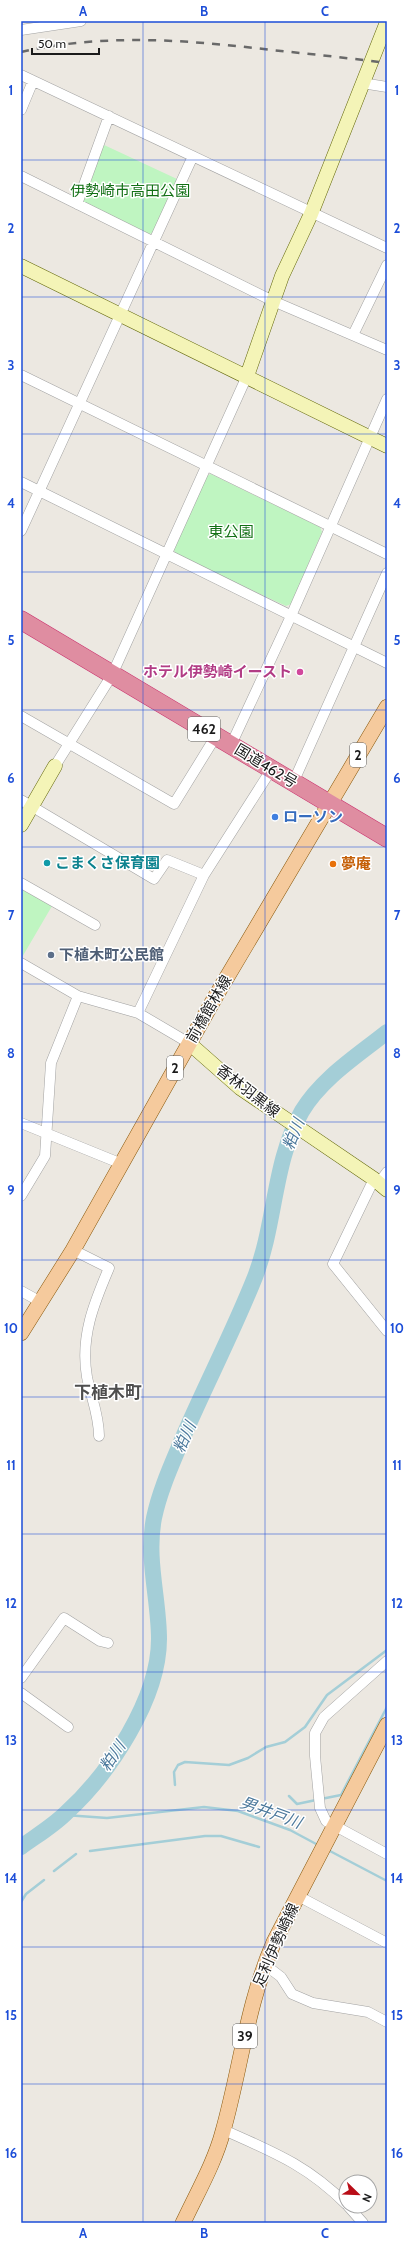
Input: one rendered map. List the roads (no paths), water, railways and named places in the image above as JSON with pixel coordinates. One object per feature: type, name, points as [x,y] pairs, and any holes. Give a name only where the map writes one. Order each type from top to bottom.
[{"type":"highway","name":"国道462号","points":[[21,620],[387,838]]},
{"type":"main road","name":"前橋館林線","points":[[21,1333],[73,1250],[190,1043],[387,707]]},
{"type":"main road","name":"足利伊勢崎線","points":[[183,2223],[224,2130],[250,2010],[264,1964],[387,1725]]},
{"type":"street","points":[[22,30],[81,21]]},
{"type":"street","points":[[21,825],[26,803],[70,744],[112,675],[247,376],[282,276],[311,214],[387,22]]},
{"type":"street","points":[[21,75],[193,156],[311,214],[387,248]]},
{"type":"street","points":[[21,110],[33,81]]},
{"type":"street","points":[[362,84],[387,87]]},
{"type":"street","points":[[77,204],[109,116]]},
{"type":"street","points":[[21,531],[193,156]]},
{"type":"street","points":[[21,176],[273,300],[387,350]]},
{"type":"street","points":[[353,335],[387,265]]},
{"type":"street","points":[[21,266],[387,446]]},
{"type":"street","points":[[21,375],[387,554]]},
{"type":"street","points":[[21,716],[174,804],[223,740],[291,616],[387,399]]},
{"type":"street","points":[[21,482],[387,663]]},
{"type":"street","points":[[293,783],[387,573]]},
{"type":"street","points":[[138,1013],[204,875],[271,770]]},
{"type":"street","points":[[26,803],[154,879],[167,860],[204,875]]},
{"type":"street","points":[[21,883],[95,925]]},
{"type":"street","points":[[21,963],[78,996],[138,1013],[190,1043]]},
{"type":"street","points":[[21,1196],[45,1156],[51,1063],[78,996]]},
{"type":"street","name":"香林羽黒線","points":[[190,1043],[238,1086],[272,1111],[321,1144],[382,1181]]},
{"type":"street","points":[[21,1123],[122,1164]]},
{"type":"street","points":[[382,1181],[333,1264],[387,1331]]},
{"type":"street","points":[[73,1250],[109,1268],[93,1305],[86,1333],[87,1377],[96,1406],[99,1436]]},
{"type":"street","points":[[21,1291],[41,1302]]},
{"type":"street","points":[[21,1678],[64,1618],[100,1641],[108,1643]]},
{"type":"street","points":[[387,1661],[324,1717],[315,1733],[315,1756],[320,1808],[326,1821],[333,1832],[387,1854]]},
{"type":"street","points":[[21,1693],[68,1727]]},
{"type":"street","points":[[298,1896],[387,1943]]},
{"type":"street","points":[[264,1964],[281,1977],[292,1994],[313,2003],[368,2012],[387,2022]]},
{"type":"street","points":[[224,2130],[306,2169],[327,2185],[338,2196]]},
{"type":"street","points":[[355,2214],[363,2223]]},
{"type":"waterway","name":"粕川","points":[[21,1847],[56,1822],[99,1778],[129,1734],[141,1710],[151,1686],[157,1662],[159,1639],[151,1549],[154,1518],[163,1486],[184,1435],[255,1277],[262,1256],[285,1151],[302,1111],[310,1099],[330,1078],[387,1032]]},
{"type":"waterway","points":[[175,1785],[174,1772],[178,1765],[185,1762],[229,1765],[248,1758],[266,1747],[285,1742],[305,1727],[327,1695],[387,1650]]},
{"type":"waterway","points":[[321,1799],[341,1795],[387,1707]]},
{"type":"waterway","points":[[289,1796],[297,1804],[316,1800]]},
{"type":"waterway","name":"男井戸川","points":[[65,1815],[107,1818],[204,1807],[238,1811],[290,1830],[318,1845]]},
{"type":"waterway","points":[[90,1851],[205,1836],[221,1836],[259,1847]]},
{"type":"waterway","name":"男井戸川","points":[[328,1850],[387,1881]]},
{"type":"waterway","points":[[54,1871],[76,1854]]},
{"type":"waterway","points":[[21,1902],[26,1894],[44,1880]]},
{"type":"railway","points":[[21,52],[84,42],[146,40],[209,43],[387,63]]},
{"type":"place","name":"ホテル伊勢崎イースト","points":[[300,672]]},
{"type":"place","name":"ローソン","points":[[275,817]]},
{"type":"place","name":"こまくさ保育園","points":[[47,863]]},
{"type":"place","name":"夢庵","points":[[333,864]]},
{"type":"place","name":"下植木町公民館","points":[[51,955]]},
{"type":"district","name":"下植木町","points":[[108,1392]]},
{"type":"park label","name":"伊勢崎市高田公園","points":[[130,191]]},
{"type":"park label","name":"東公園","points":[[231,532]]}]
